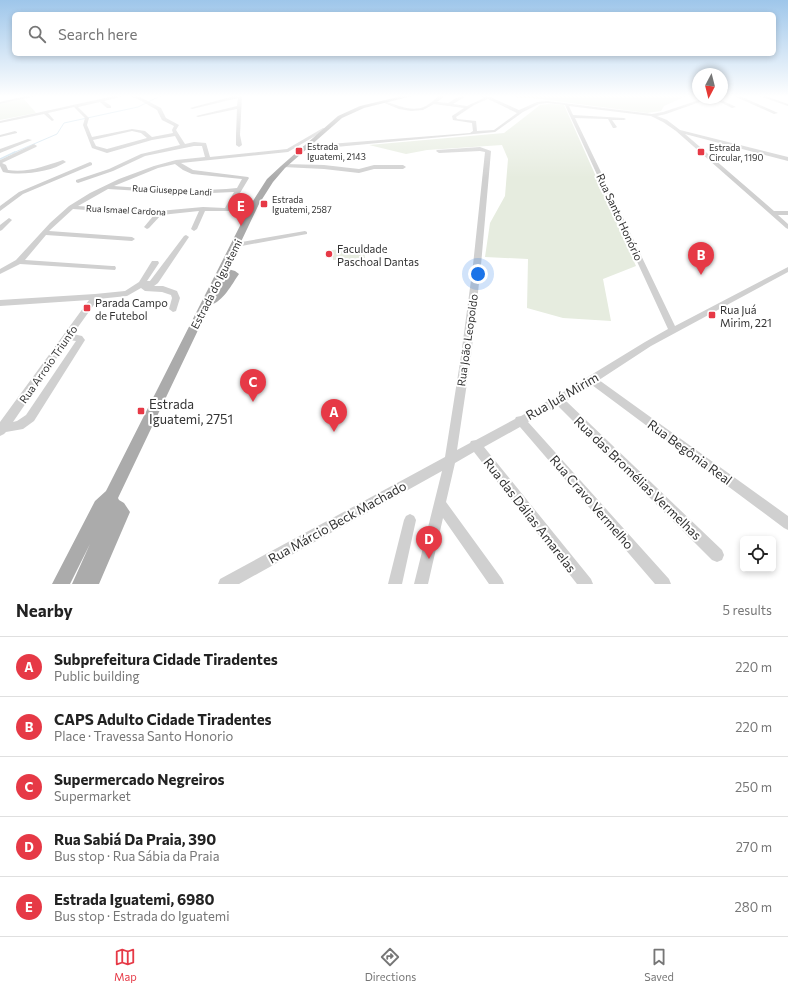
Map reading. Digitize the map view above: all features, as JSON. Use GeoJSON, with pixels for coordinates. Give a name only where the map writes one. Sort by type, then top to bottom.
{"type":"FeatureCollection","features":[{"type":"Feature","properties":{"kind":"main road","name":"Estrada do Iguatemi"},"geometry":{"type":"LineString","coordinates":[[61,584],[108,503],[206,306],[221,292],[234,274],[232,272],[223,271],[252,210],[270,181],[332,123]]}},
{"type":"Feature","properties":{"kind":"main road","name":"Estrada do Iguatemi"},"geometry":{"type":"LineString","coordinates":[[81,584],[108,503]]}},
{"type":"Feature","properties":{"kind":"main road"},"geometry":{"type":"LineString","coordinates":[[90,584],[121,515],[120,510],[108,503]]}},
{"type":"Feature","properties":{"kind":"street"},"geometry":{"type":"LineString","coordinates":[[85,123],[94,147],[107,152],[151,139],[176,134]]}},
{"type":"Feature","properties":{"kind":"street"},"geometry":{"type":"LineString","coordinates":[[173,123],[177,125],[174,130],[183,146]]}},
{"type":"Feature","properties":{"kind":"street"},"geometry":{"type":"LineString","coordinates":[[238,123],[239,145]]}},
{"type":"Feature","properties":{"kind":"street"},"geometry":{"type":"LineString","coordinates":[[474,123],[476,128],[474,133]]}},
{"type":"Feature","properties":{"kind":"street"},"geometry":{"type":"LineString","coordinates":[[304,148],[464,135],[495,131],[506,123]]}},
{"type":"Feature","properties":{"kind":"street","name":"Rua Santo Honório"},"geometry":{"type":"LineString","coordinates":[[575,123],[603,180],[673,330]]}},
{"type":"Feature","properties":{"kind":"street"},"geometry":{"type":"LineString","coordinates":[[613,123],[615,127]]}},
{"type":"Feature","properties":{"kind":"street"},"geometry":{"type":"LineString","coordinates":[[669,123],[788,227]]}},
{"type":"Feature","properties":{"kind":"street"},"geometry":{"type":"LineString","coordinates":[[0,272],[19,262],[44,234],[72,207],[107,187],[132,176],[176,162],[288,150],[325,129]]}},
{"type":"Feature","properties":{"kind":"street"},"geometry":{"type":"LineString","coordinates":[[90,139],[132,130],[143,132],[151,139]]}},
{"type":"Feature","properties":{"kind":"street"},"geometry":{"type":"LineString","coordinates":[[678,130],[788,159]]}},
{"type":"Feature","properties":{"kind":"street"},"geometry":{"type":"LineString","coordinates":[[0,136],[15,132]]}},
{"type":"Feature","properties":{"kind":"street"},"geometry":{"type":"LineString","coordinates":[[0,151],[30,140]]}},
{"type":"Feature","properties":{"kind":"street"},"geometry":{"type":"LineString","coordinates":[[78,181],[111,170],[143,155],[183,146],[203,144],[208,158]]}},
{"type":"Feature","properties":{"kind":"street"},"geometry":{"type":"LineString","coordinates":[[34,146],[0,163],[4,166],[5,171],[12,172],[41,169],[63,162]]}},
{"type":"Feature","properties":{"kind":"street","name":"Rua João Leopoldo"},"geometry":{"type":"LineString","coordinates":[[439,151],[480,149],[488,151],[467,348],[450,460]]}},
{"type":"Feature","properties":{"kind":"street"},"geometry":{"type":"LineString","coordinates":[[176,162],[192,172],[246,178],[227,209]]}},
{"type":"Feature","properties":{"kind":"street"},"geometry":{"type":"LineString","coordinates":[[0,208],[21,193],[90,164]]}},
{"type":"Feature","properties":{"kind":"street"},"geometry":{"type":"LineString","coordinates":[[285,166],[359,170],[374,167],[403,167]]}},
{"type":"Feature","properties":{"kind":"street"},"geometry":{"type":"LineString","coordinates":[[111,170],[118,172]]}},
{"type":"Feature","properties":{"kind":"street"},"geometry":{"type":"LineString","coordinates":[[125,174],[132,176]]}},
{"type":"Feature","properties":{"kind":"street","name":"Rua Giuseppe Landi"},"geometry":{"type":"LineString","coordinates":[[107,187],[205,193],[238,190]]}},
{"type":"Feature","properties":{"kind":"street","name":"Rua Ismael Cardona"},"geometry":{"type":"LineString","coordinates":[[72,207],[159,213],[204,209],[252,210]]}},
{"type":"Feature","properties":{"kind":"street"},"geometry":{"type":"LineString","coordinates":[[194,229],[204,209]]}},
{"type":"Feature","properties":{"kind":"street"},"geometry":{"type":"LineString","coordinates":[[146,227],[159,213]]}},
{"type":"Feature","properties":{"kind":"street"},"geometry":{"type":"LineString","coordinates":[[772,213],[788,213]]}},
{"type":"Feature","properties":{"kind":"street"},"geometry":{"type":"LineString","coordinates":[[0,229],[9,220]]}},
{"type":"Feature","properties":{"kind":"street"},"geometry":{"type":"LineString","coordinates":[[236,245],[305,233]]}},
{"type":"Feature","properties":{"kind":"street"},"geometry":{"type":"LineString","coordinates":[[44,234],[132,239]]}},
{"type":"Feature","properties":{"kind":"street"},"geometry":{"type":"LineString","coordinates":[[140,285],[152,284],[155,281],[186,237]]}},
{"type":"Feature","properties":{"kind":"street"},"geometry":{"type":"LineString","coordinates":[[19,262],[112,268]]}},
{"type":"Feature","properties":{"kind":"street"},"geometry":{"type":"LineString","coordinates":[[0,303],[95,297],[132,291],[140,285],[155,263]]}},
{"type":"Feature","properties":{"kind":"street","name":"Rua Juá Mirim"},"geometry":{"type":"LineString","coordinates":[[450,460],[520,420],[559,400],[636,351],[673,330],[788,269]]}},
{"type":"Feature","properties":{"kind":"street"},"geometry":{"type":"LineString","coordinates":[[140,285],[172,292],[176,298],[173,309]]}},
{"type":"Feature","properties":{"kind":"street","name":"Rua Arroio Triunfo"},"geometry":{"type":"LineString","coordinates":[[2,429],[95,297]]}},
{"type":"Feature","properties":{"kind":"street"},"geometry":{"type":"LineString","coordinates":[[2,429],[19,426],[30,418],[81,340],[79,338],[68,337]]}},
{"type":"Feature","properties":{"kind":"street","name":"Rua Begônia Real"},"geometry":{"type":"LineString","coordinates":[[592,380],[788,524]]}},
{"type":"Feature","properties":{"kind":"street","name":"Rua das Bromélias Vermelhas"},"geometry":{"type":"LineString","coordinates":[[559,400],[717,555]]}},
{"type":"Feature","properties":{"kind":"street","name":"Rua Cravo Vermelho"},"geometry":{"type":"LineString","coordinates":[[520,420],[664,584]]}},
{"type":"Feature","properties":{"kind":"street","name":"Rua das Dálias Amarelas"},"geometry":{"type":"LineString","coordinates":[[475,445],[586,584]]}},
{"type":"Feature","properties":{"kind":"street"},"geometry":{"type":"LineString","coordinates":[[421,584],[450,460]]}},
{"type":"Feature","properties":{"kind":"street","name":"Rua Márcio Beck Machado"},"geometry":{"type":"LineString","coordinates":[[225,584],[450,460]]}},
{"type":"Feature","properties":{"kind":"street"},"geometry":{"type":"LineString","coordinates":[[440,503],[497,584]]}},
{"type":"Feature","properties":{"kind":"street"},"geometry":{"type":"LineString","coordinates":[[394,584],[410,520]]}},
{"type":"Feature","properties":{"kind":"shaded area"},"geometry":{"type":"Polygon","coordinates":[[[517,123],[572,123],[636,266],[603,279],[611,321],[563,318],[527,308],[528,259],[485,257],[490,223],[505,196],[508,159],[502,145],[427,150],[406,154],[369,145],[504,133],[517,123]]]}},
{"type":"Feature","properties":{"kind":"shaded area"},"geometry":{"type":"Polygon","coordinates":[[[364,247],[365,258],[333,260],[332,250],[364,247]]]}},
{"type":"Feature","properties":{"kind":"waterway"},"geometry":{"type":"LineString","coordinates":[[13,153],[57,134],[64,123]]}},
{"type":"Feature","properties":{"kind":"waterway"},"geometry":{"type":"LineString","coordinates":[[0,159],[15,152]]}},
{"type":"Feature","properties":{"kind":"place","name":"Estrada Iguatemi, 2143"},"geometry":{"type":"Point","coordinates":[299,151]}},
{"type":"Feature","properties":{"kind":"place","name":"Estrada Circular, 1190"},"geometry":{"type":"Point","coordinates":[701,152]}},
{"type":"Feature","properties":{"kind":"place","name":"Estrada Iguatemi, 2587"},"geometry":{"type":"Point","coordinates":[264,204]}},
{"type":"Feature","properties":{"kind":"place","name":"Estrada Iguatemi, 6980"},"geometry":{"type":"Point","coordinates":[241,226]}},
{"type":"Feature","properties":{"kind":"place","name":"Faculdade Paschoal Dantas"},"geometry":{"type":"Point","coordinates":[329,254]}},
{"type":"Feature","properties":{"kind":"place","name":"CAPS Adulto Cidade Tiradentes"},"geometry":{"type":"Point","coordinates":[701,275]}},
{"type":"Feature","properties":{"kind":"place","name":"Parada Campo de Futebol"},"geometry":{"type":"Point","coordinates":[87,308]}},
{"type":"Feature","properties":{"kind":"place","name":"Rua Juá Mirim, 221"},"geometry":{"type":"Point","coordinates":[712,315]}},
{"type":"Feature","properties":{"kind":"place","name":"Supermercado Negreiros"},"geometry":{"type":"Point","coordinates":[253,402]}},
{"type":"Feature","properties":{"kind":"place","name":"Estrada Iguatemi, 2751"},"geometry":{"type":"Point","coordinates":[141,411]}},
{"type":"Feature","properties":{"kind":"place","name":"Subprefeitura Cidade Tiradentes"},"geometry":{"type":"Point","coordinates":[334,432]}},
{"type":"Feature","properties":{"kind":"place","name":"Rua Sabiá Da Praia, 390"},"geometry":{"type":"Point","coordinates":[429,559]}}]}
